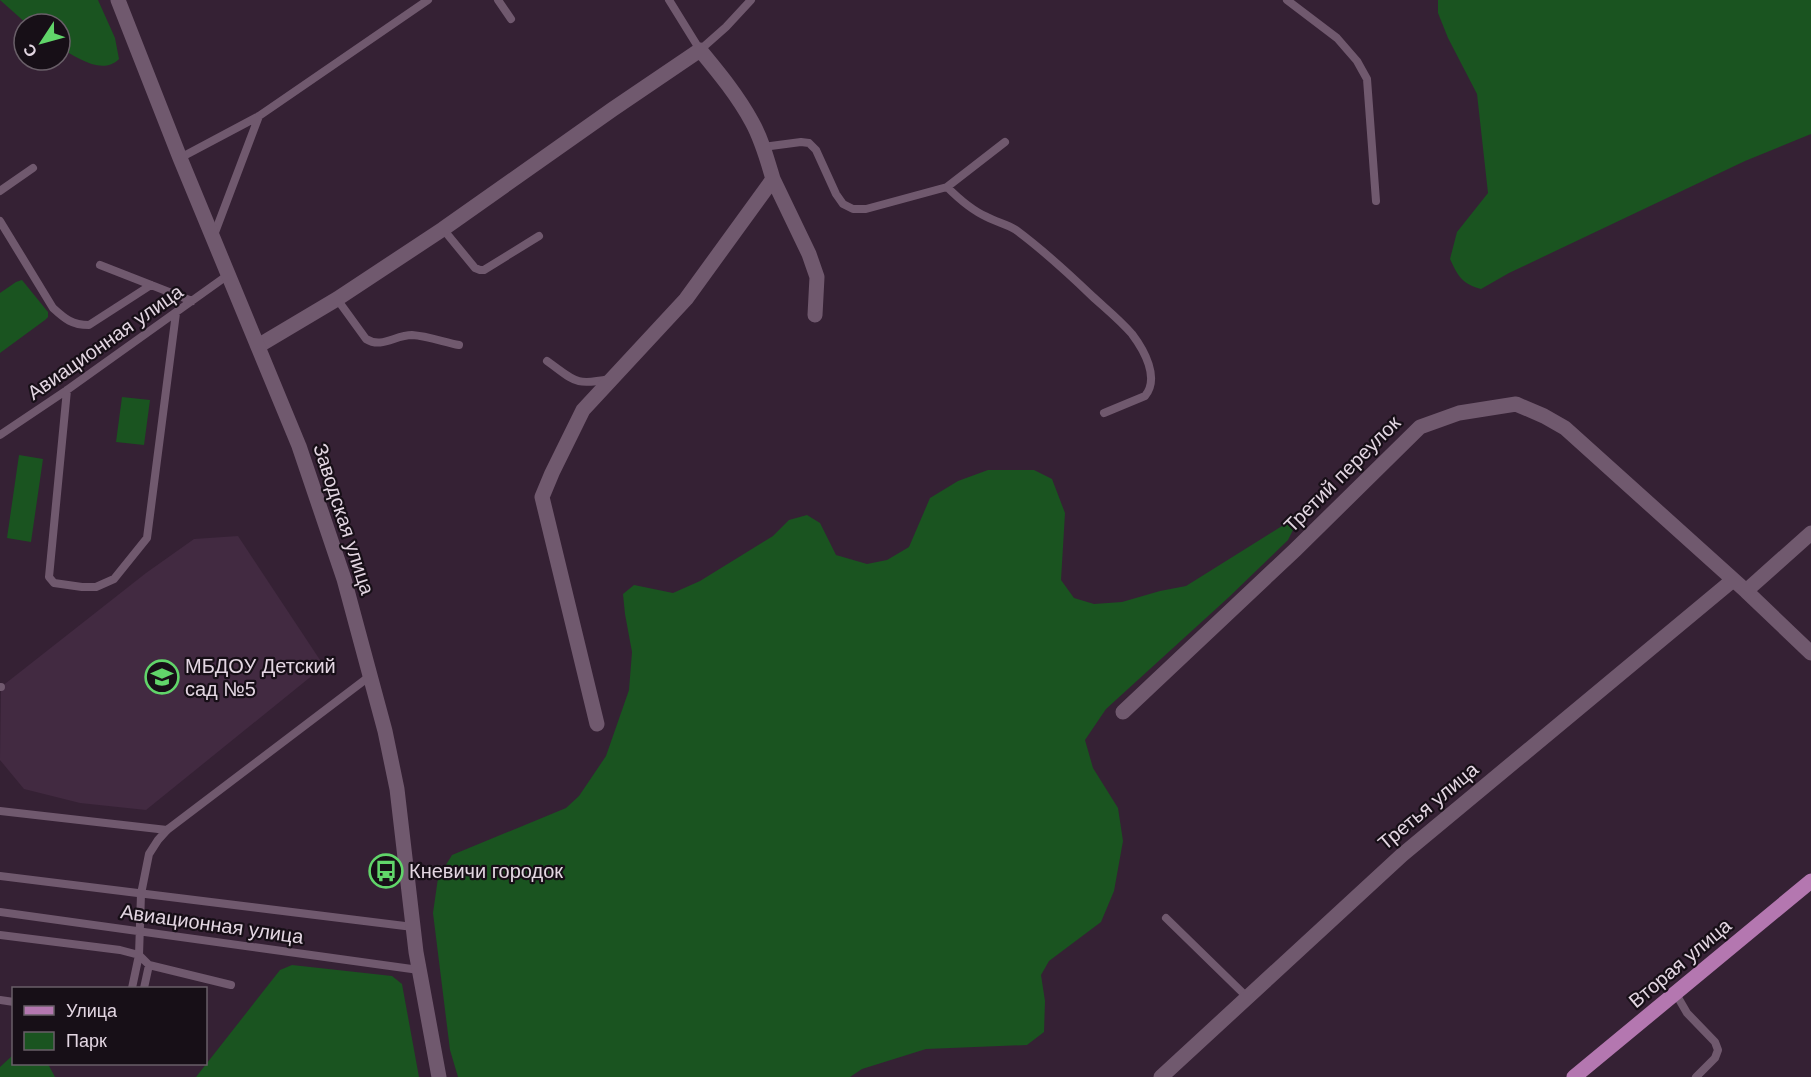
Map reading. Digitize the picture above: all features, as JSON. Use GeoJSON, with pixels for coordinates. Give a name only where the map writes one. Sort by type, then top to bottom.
{"type":"FeatureCollection","features":[{"type":"Feature","properties":{"kind":"main road","name":"Вторая улица"},"geometry":{"type":"LineString","coordinates":[[1574,1077],[1811,881]]}},
{"type":"Feature","properties":{"kind":"street","name":"Заводская улица"},"geometry":{"type":"LineString","coordinates":[[119,0],[180,158],[299,446],[332,543],[370,676],[397,789],[419,970],[439,1077]]}},
{"type":"Feature","properties":{"kind":"street"},"geometry":{"type":"LineString","coordinates":[[258,346],[337,299],[443,229],[612,109],[700,50],[734,94],[752,123],[763,147],[773,178],[809,254],[817,277],[815,315]]}},
{"type":"Feature","properties":{"kind":"street"},"geometry":{"type":"LineString","coordinates":[[597,724],[542,497],[583,410],[686,299],[773,178]]}},
{"type":"Feature","properties":{"kind":"street","name":"Третий переулок"},"geometry":{"type":"LineString","coordinates":[[1123,712],[1295,550],[1420,427],[1459,413],[1516,404],[1565,428],[1746,591],[1811,653]]}},
{"type":"Feature","properties":{"kind":"street"},"geometry":{"type":"LineString","coordinates":[[1746,591],[1811,533]]}},
{"type":"Feature","properties":{"kind":"street","name":"Третья улица"},"geometry":{"type":"LineString","coordinates":[[1161,1077],[1402,855],[1733,580]]}},
{"type":"Feature","properties":{"kind":"lane"},"geometry":{"type":"LineString","coordinates":[[180,158],[259,116],[428,0]]}},
{"type":"Feature","properties":{"kind":"lane"},"geometry":{"type":"LineString","coordinates":[[498,0],[511,19]]}},
{"type":"Feature","properties":{"kind":"lane"},"geometry":{"type":"LineString","coordinates":[[669,0],[700,50],[751,0]]}},
{"type":"Feature","properties":{"kind":"lane"},"geometry":{"type":"LineString","coordinates":[[1287,0],[1337,38],[1352,53],[1367,79],[1376,201]]}},
{"type":"Feature","properties":{"kind":"lane"},"geometry":{"type":"LineString","coordinates":[[213,239],[259,116]]}},
{"type":"Feature","properties":{"kind":"lane"},"geometry":{"type":"LineString","coordinates":[[763,147],[809,143],[816,150],[843,204],[866,209],[947,187],[1005,141]]}},
{"type":"Feature","properties":{"kind":"lane"},"geometry":{"type":"LineString","coordinates":[[0,191],[33,168]]}},
{"type":"Feature","properties":{"kind":"lane"},"geometry":{"type":"LineString","coordinates":[[947,187],[975,211],[1017,231],[1070,276],[1132,334],[1145,356],[1150,372],[1149,391],[1144,396],[1104,413]]}},
{"type":"Feature","properties":{"kind":"lane"},"geometry":{"type":"LineString","coordinates":[[0,221],[53,308],[65,319],[77,325],[89,325],[151,285]]}},
{"type":"Feature","properties":{"kind":"lane"},"geometry":{"type":"LineString","coordinates":[[443,229],[480,270],[484,270],[539,236]]}},
{"type":"Feature","properties":{"kind":"lane"},"geometry":{"type":"LineString","coordinates":[[100,265],[192,301]]}},
{"type":"Feature","properties":{"kind":"lane","name":"Авиационная улица"},"geometry":{"type":"LineString","coordinates":[[0,435],[68,390],[228,275]]}},
{"type":"Feature","properties":{"kind":"lane"},"geometry":{"type":"LineString","coordinates":[[337,299],[366,339],[372,343],[386,343],[398,337],[411,335],[459,345]]}},
{"type":"Feature","properties":{"kind":"lane"},"geometry":{"type":"LineString","coordinates":[[68,390],[49,577],[54,583],[96,587],[114,579],[147,538],[176,314]]}},
{"type":"Feature","properties":{"kind":"lane"},"geometry":{"type":"LineString","coordinates":[[547,361],[573,381],[582,383],[611,379]]}},
{"type":"Feature","properties":{"kind":"lane"},"geometry":{"type":"LineString","coordinates":[[132,987],[139,955],[141,894],[149,854],[158,840],[167,830],[370,676]]}},
{"type":"Feature","properties":{"kind":"lane"},"geometry":{"type":"LineString","coordinates":[[0,811],[167,830]]}},
{"type":"Feature","properties":{"kind":"lane"},"geometry":{"type":"LineString","coordinates":[[0,876],[413,927]]}},
{"type":"Feature","properties":{"kind":"lane","name":"Авиационная улица"},"geometry":{"type":"LineString","coordinates":[[0,912],[419,970]]}},
{"type":"Feature","properties":{"kind":"lane"},"geometry":{"type":"LineString","coordinates":[[1166,918],[1248,998]]}},
{"type":"Feature","properties":{"kind":"lane"},"geometry":{"type":"LineString","coordinates":[[0,935],[120,950],[139,955],[149,965],[231,985]]}},
{"type":"Feature","properties":{"kind":"lane"},"geometry":{"type":"LineString","coordinates":[[144,987],[149,965]]}},
{"type":"Feature","properties":{"kind":"lane"},"geometry":{"type":"LineString","coordinates":[[1676,994],[1687,1013],[1715,1042],[1718,1050],[1716,1059],[1696,1077]]}},
{"type":"Feature","properties":{"kind":"shaded area","name":"МБДОУ Детский сад №5"},"geometry":{"type":"Polygon","coordinates":[[[238,536],[324,666],[146,810],[80,803],[24,789],[0,760],[1,687],[146,573],[194,539],[238,536]]]}},
{"type":"Feature","properties":{"kind":"green space"},"geometry":{"type":"Polygon","coordinates":[[[0,0],[98,0],[115,38],[119,59],[105,66],[90,63],[72,55],[72,12],[14,12],[0,0]]]}},
{"type":"Feature","properties":{"kind":"green space"},"geometry":{"type":"Polygon","coordinates":[[[1438,0],[1811,0],[1811,134],[1745,161],[1509,273],[1481,289],[1469,285],[1461,278],[1450,259],[1457,232],[1488,193],[1477,94],[1448,38],[1438,13],[1438,0]]]}},
{"type":"Feature","properties":{"kind":"green space"},"geometry":{"type":"Polygon","coordinates":[[[22,280],[48,312],[48,317],[0,353],[0,293],[22,280]]]}},
{"type":"Feature","properties":{"kind":"green space"},"geometry":{"type":"Polygon","coordinates":[[[122,397],[150,400],[144,445],[116,442],[122,397]]]}},
{"type":"Feature","properties":{"kind":"green space"},"geometry":{"type":"Polygon","coordinates":[[[19,455],[43,459],[31,542],[7,538],[19,455]]]}},
{"type":"Feature","properties":{"kind":"green space"},"geometry":{"type":"Polygon","coordinates":[[[988,470],[1034,470],[1052,479],[1065,513],[1061,580],[1074,598],[1094,604],[1122,602],[1186,586],[1290,521],[1294,528],[1288,540],[1229,597],[1106,709],[1085,740],[1093,768],[1118,808],[1123,841],[1114,891],[1101,922],[1049,961],[1041,975],[1045,1001],[1044,1032],[1027,1045],[926,1049],[862,1069],[850,1077],[458,1077],[450,1050],[433,913],[438,878],[452,855],[566,808],[579,796],[606,756],[629,690],[632,652],[623,594],[634,585],[673,593],[700,581],[773,536],[789,520],[807,515],[820,523],[836,555],[867,564],[887,560],[909,547],[930,498],[958,481],[988,470]]]}},
{"type":"Feature","properties":{"kind":"green space"},"geometry":{"type":"Polygon","coordinates":[[[292,965],[392,976],[402,984],[419,1077],[196,1077],[280,970],[292,965]]]}},
{"type":"Feature","properties":{"kind":"green space"},"geometry":{"type":"Polygon","coordinates":[[[12,1056],[12,1065],[49,1065],[55,1077],[0,1077],[0,1067],[12,1056]]]}},
{"type":"Feature","properties":{"kind":"place","name":"МБДОУ Детский сад №5"},"geometry":{"type":"Point","coordinates":[162,677]}},
{"type":"Feature","properties":{"kind":"place","name":"Кневичи городок"},"geometry":{"type":"Point","coordinates":[386,871]}}]}
